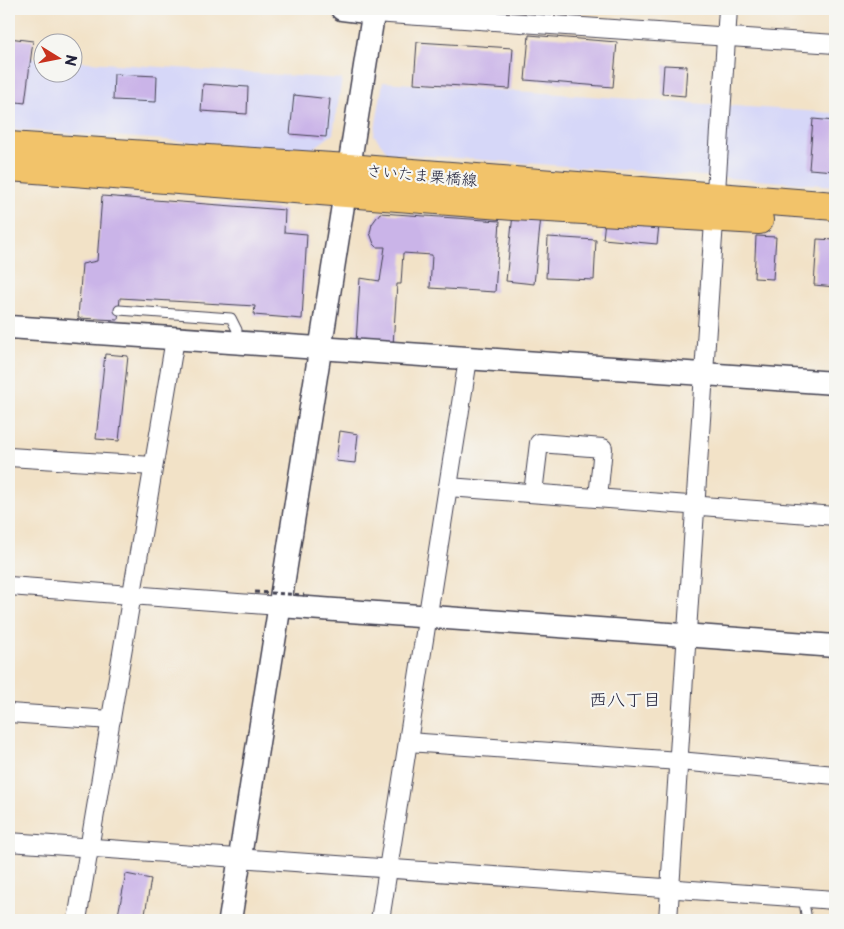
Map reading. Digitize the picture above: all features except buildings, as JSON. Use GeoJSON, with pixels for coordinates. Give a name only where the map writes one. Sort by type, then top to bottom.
{"type":"FeatureCollection","features":[{"type":"Feature","properties":{"kind":"main road","name":"さいたま栗橋線"},"geometry":{"type":"LineString","coordinates":[[9,146],[347,180],[714,207],[835,224]]}},
{"type":"Feature","properties":{"kind":"main road","name":"さいたま栗橋線"},"geometry":{"type":"LineString","coordinates":[[9,167],[347,180]]}},
{"type":"Feature","properties":{"kind":"main road","name":"さいたま栗橋線"},"geometry":{"type":"LineString","coordinates":[[714,207],[835,206]]}},
{"type":"Feature","properties":{"kind":"street"},"geometry":{"type":"LineString","coordinates":[[342,9],[522,17],[835,44]]}},
{"type":"Feature","properties":{"kind":"street"},"geometry":{"type":"LineString","coordinates":[[668,920],[728,9]]}},
{"type":"Feature","properties":{"kind":"street"},"geometry":{"type":"LineString","coordinates":[[230,920],[374,11]]}},
{"type":"Feature","properties":{"kind":"street"},"geometry":{"type":"LineString","coordinates":[[9,327],[835,384]]}},
{"type":"Feature","properties":{"kind":"street"},"geometry":{"type":"LineString","coordinates":[[77,920],[175,339]]}},
{"type":"Feature","properties":{"kind":"street"},"geometry":{"type":"LineString","coordinates":[[380,920],[468,359]]}},
{"type":"Feature","properties":{"kind":"street"},"geometry":{"type":"LineString","coordinates":[[533,493],[539,443],[603,448],[598,498]]}},
{"type":"Feature","properties":{"kind":"street"},"geometry":{"type":"LineString","coordinates":[[9,457],[153,466]]}},
{"type":"Feature","properties":{"kind":"street"},"geometry":{"type":"LineString","coordinates":[[448,487],[835,516]]}},
{"type":"Feature","properties":{"kind":"street"},"geometry":{"type":"LineString","coordinates":[[9,586],[835,646]]}},
{"type":"Feature","properties":{"kind":"street"},"geometry":{"type":"LineString","coordinates":[[9,713],[110,720]]}},
{"type":"Feature","properties":{"kind":"street"},"geometry":{"type":"LineString","coordinates":[[408,742],[679,761],[835,775]]}},
{"type":"Feature","properties":{"kind":"street"},"geometry":{"type":"LineString","coordinates":[[9,842],[835,900]]}},
{"type":"Feature","properties":{"kind":"lane"},"geometry":{"type":"LineString","coordinates":[[118,310],[232,318],[237,330],[235,344]]}},
{"type":"Feature","properties":{"kind":"lane"},"geometry":{"type":"LineString","coordinates":[[804,897],[807,920]]}},
{"type":"Feature","properties":{"kind":"path"},"geometry":{"type":"LineString","coordinates":[[255,592],[304,595]]}},
{"type":"Feature","properties":{"kind":"shaded area"},"geometry":{"type":"Polygon","coordinates":[[[9,56],[32,58],[32,82],[82,82],[82,62],[342,79],[333,134],[311,150],[9,129],[9,56]]]}},
{"type":"Feature","properties":{"kind":"shaded area"},"geometry":{"type":"Polygon","coordinates":[[[383,82],[835,113],[835,186],[388,153],[374,135],[383,82]]]}},
{"type":"Feature","properties":{"kind":"district","name":"西八丁目"},"geometry":{"type":"Point","coordinates":[625,698]}}]}
